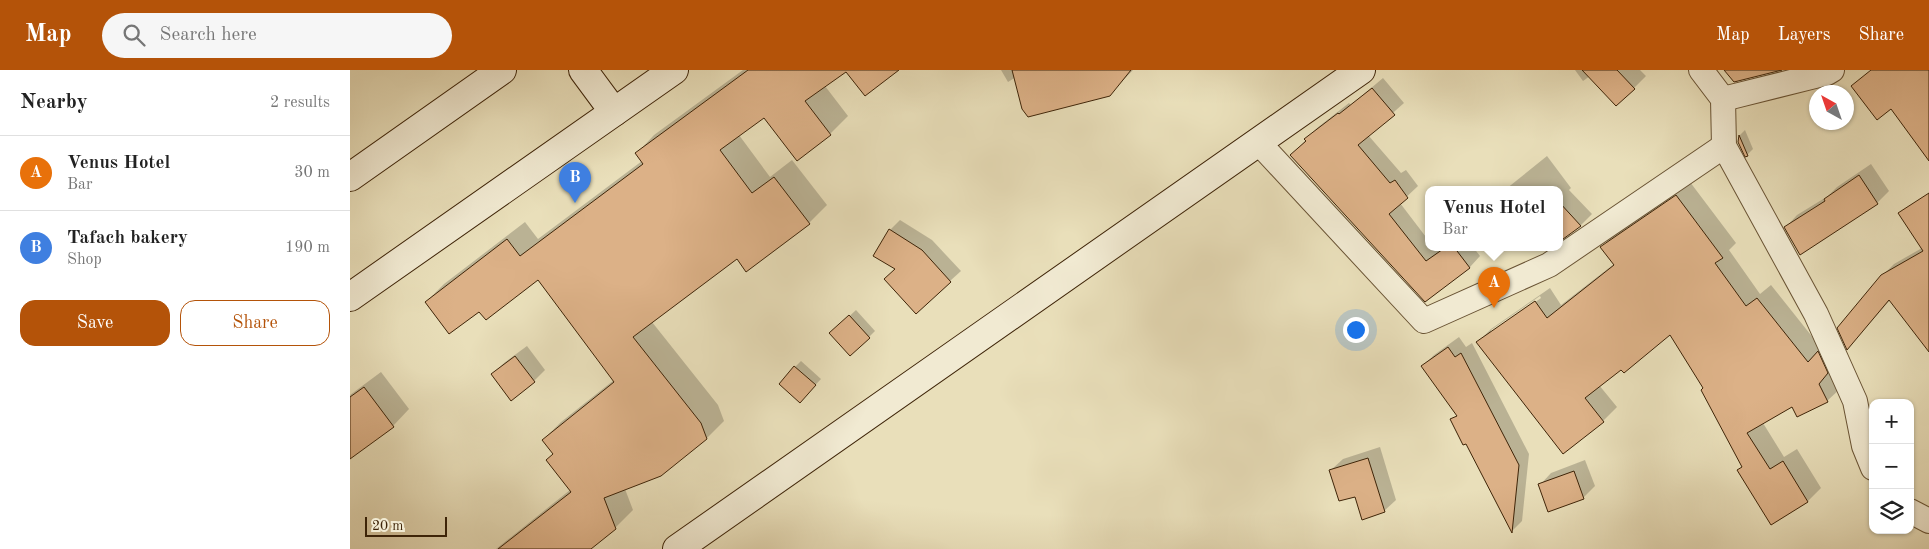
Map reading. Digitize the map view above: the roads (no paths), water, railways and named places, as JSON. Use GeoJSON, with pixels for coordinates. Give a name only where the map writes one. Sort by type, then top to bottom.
{"type":"FeatureCollection","features":[{"type":"Feature","properties":{"kind":"street"},"geometry":{"type":"LineString","coordinates":[[350,177],[502,70]]}},
{"type":"Feature","properties":{"kind":"street"},"geometry":{"type":"LineString","coordinates":[[583,70],[614,112]]}},
{"type":"Feature","properties":{"kind":"street"},"geometry":{"type":"LineString","coordinates":[[350,297],[674,70]]}},
{"type":"Feature","properties":{"kind":"street"},"geometry":{"type":"LineString","coordinates":[[677,549],[1361,70]]}},
{"type":"Feature","properties":{"kind":"street"},"geometry":{"type":"LineString","coordinates":[[1701,70],[1723,99],[1724,146],[1816,314],[1855,401],[1864,446],[1869,458]]}},
{"type":"Feature","properties":{"kind":"street"},"geometry":{"type":"LineString","coordinates":[[1723,99],[1827,73],[1832,70]]}},
{"type":"Feature","properties":{"kind":"street"},"geometry":{"type":"LineString","coordinates":[[1258,142],[1424,321],[1549,265],[1724,146]]}},
{"type":"Feature","properties":{"kind":"place","name":"Tafach bakery"},"geometry":{"type":"Point","coordinates":[575,203]}},
{"type":"Feature","properties":{"kind":"place","name":"Venus Hotel"},"geometry":{"type":"Point","coordinates":[1494,308]}}]}
